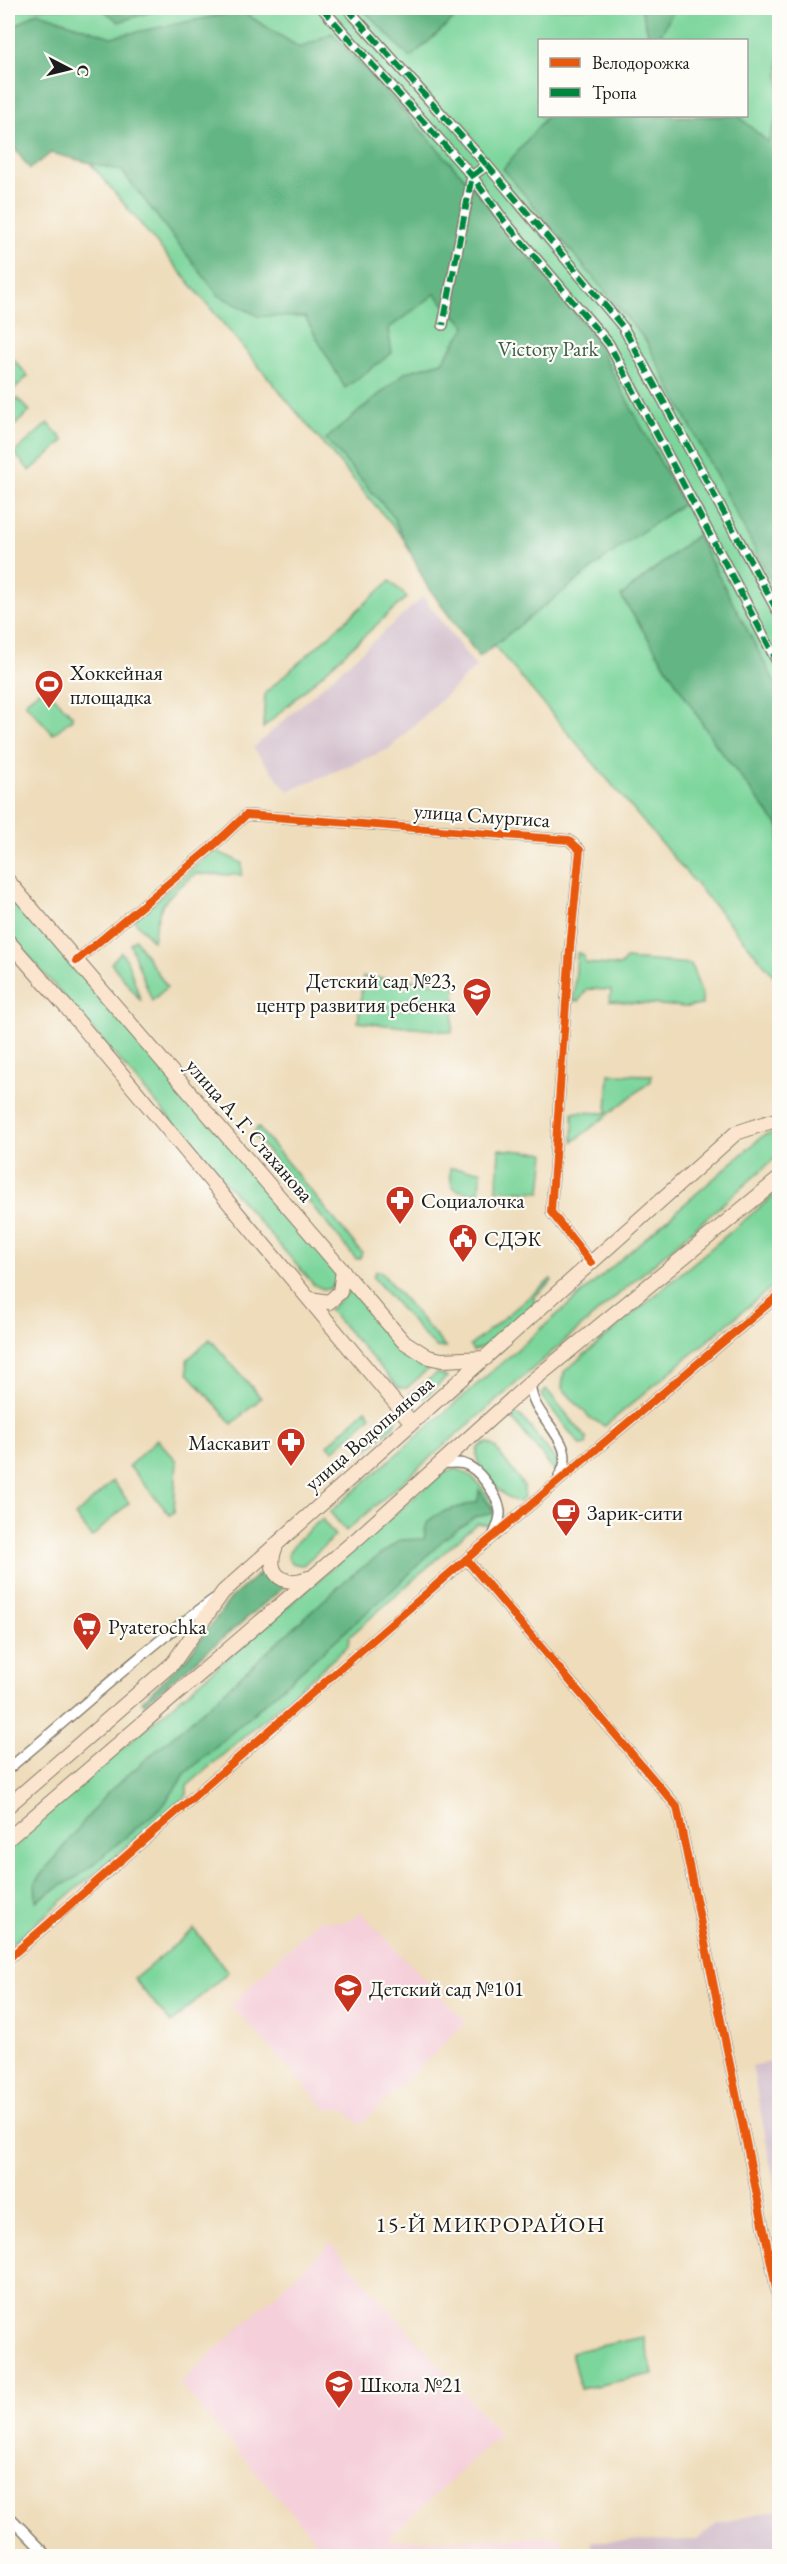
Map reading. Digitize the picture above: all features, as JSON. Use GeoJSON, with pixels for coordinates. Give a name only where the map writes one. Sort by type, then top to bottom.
{"type":"FeatureCollection","features":[{"type":"Feature","properties":{"kind":"main road","name":"улица А. Г. Стаханова"},"geometry":{"type":"LineString","coordinates":[[8,881],[403,1341],[428,1357],[442,1360],[486,1358]]}},
{"type":"Feature","properties":{"kind":"main road"},"geometry":{"type":"LineString","coordinates":[[8,941],[66,1007],[412,1423]]}},
{"type":"Feature","properties":{"kind":"main road","name":"улица Водопьянова"},"geometry":{"type":"LineString","coordinates":[[8,1806],[172,1663],[222,1592],[735,1133],[772,1121],[780,1124]]}},
{"type":"Feature","properties":{"kind":"main road"},"geometry":{"type":"LineString","coordinates":[[8,1839],[312,1577],[531,1383],[779,1177]]}},
{"type":"Feature","properties":{"kind":"main road"},"geometry":{"type":"LineString","coordinates":[[310,1299],[329,1302],[340,1292],[343,1270]]}},
{"type":"Feature","properties":{"kind":"main road"},"geometry":{"type":"LineString","coordinates":[[277,1544],[272,1564],[274,1572],[282,1579],[292,1582],[312,1577]]}},
{"type":"Feature","properties":{"kind":"street"},"geometry":{"type":"LineString","coordinates":[[322,8],[472,176],[505,222],[609,344],[780,667]]}},
{"type":"Feature","properties":{"kind":"street"},"geometry":{"type":"LineString","coordinates":[[347,8],[487,165],[623,327],[780,616]]}},
{"type":"Feature","properties":{"kind":"street"},"geometry":{"type":"LineString","coordinates":[[443,325],[472,176],[487,165]]}},
{"type":"Feature","properties":{"kind":"street","name":"улица Смургиса"},"geometry":{"type":"LineString","coordinates":[[76,961],[213,846],[246,815],[570,840],[580,850],[570,948],[551,1212],[591,1263]]}},
{"type":"Feature","properties":{"kind":"street"},"geometry":{"type":"LineString","coordinates":[[8,1959],[466,1559],[780,1294]]}},
{"type":"Feature","properties":{"kind":"street"},"geometry":{"type":"LineString","coordinates":[[531,1383],[530,1390],[542,1415],[564,1447],[565,1463],[552,1485]]}},
{"type":"Feature","properties":{"kind":"street"},"geometry":{"type":"LineString","coordinates":[[440,1463],[464,1464],[478,1474],[488,1487],[496,1499],[500,1513],[493,1536]]}},
{"type":"Feature","properties":{"kind":"street"},"geometry":{"type":"LineString","coordinates":[[466,1559],[677,1807],[780,2315]]}},
{"type":"Feature","properties":{"kind":"street"},"geometry":{"type":"LineString","coordinates":[[8,1768],[77,1712],[159,1638],[222,1592]]}},
{"type":"Feature","properties":{"kind":"street"},"geometry":{"type":"LineString","coordinates":[[8,2515],[48,2556]]}},
{"type":"Feature","properties":{"kind":"shaded area"},"geometry":{"type":"Polygon","coordinates":[[[423,597],[476,667],[389,749],[288,791],[253,748],[423,597]]]}},
{"type":"Feature","properties":{"kind":"shaded area","name":"Детский сад №101"},"geometry":{"type":"Polygon","coordinates":[[[361,1913],[466,2022],[360,2125],[345,2110],[326,2109],[231,2005],[317,1921],[347,1922],[361,1913]]]}},
{"type":"Feature","properties":{"kind":"shaded area"},"geometry":{"type":"Polygon","coordinates":[[[780,2060],[779,2209],[752,2066],[780,2060]]]}},
{"type":"Feature","properties":{"kind":"shaded area","name":"Школа №21"},"geometry":{"type":"Polygon","coordinates":[[[331,2243],[500,2434],[387,2540],[561,2537],[561,2556],[329,2556],[179,2384],[331,2243]]]}},
{"type":"Feature","properties":{"kind":"shaded area"},"geometry":{"type":"Polygon","coordinates":[[[779,2510],[779,2556],[592,2556],[591,2541],[697,2540],[717,2523],[779,2510]]]}},
{"type":"Feature","properties":{"kind":"green space","name":"Victory Park"},"geometry":{"type":"Polygon","coordinates":[[[17,8],[779,8],[779,982],[309,427],[8,64],[8,16],[17,8]]]}},
{"type":"Feature","properties":{"kind":"green space"},"geometry":{"type":"Polygon","coordinates":[[[101,8],[162,8],[119,22],[101,8]]]}},
{"type":"Feature","properties":{"kind":"green space"},"geometry":{"type":"Polygon","coordinates":[[[362,8],[466,8],[410,58],[362,8]]]}},
{"type":"Feature","properties":{"kind":"green space"},"geometry":{"type":"Polygon","coordinates":[[[641,8],[675,8],[659,39],[650,39],[641,8]]]}},
{"type":"Feature","properties":{"kind":"green space"},"geometry":{"type":"Polygon","coordinates":[[[241,11],[300,48],[332,33],[480,195],[591,333],[683,504],[624,544],[479,657],[426,584],[392,515],[326,439],[406,372],[442,362],[466,326],[435,294],[388,329],[392,353],[345,388],[305,317],[258,316],[218,295],[122,171],[51,153],[30,169],[8,140],[8,31],[37,12],[111,37],[241,11]]]}},
{"type":"Feature","properties":{"kind":"green space"},"geometry":{"type":"Polygon","coordinates":[[[779,112],[779,596],[646,341],[503,169],[546,117],[739,117],[768,142],[779,112]]]}},
{"type":"Feature","properties":{"kind":"green space"},"geometry":{"type":"Polygon","coordinates":[[[8,353],[28,376],[8,395],[8,353]]]}},
{"type":"Feature","properties":{"kind":"green space"},"geometry":{"type":"Polygon","coordinates":[[[17,398],[30,411],[11,429],[8,426],[8,407],[17,398]]]}},
{"type":"Feature","properties":{"kind":"green space"},"geometry":{"type":"Polygon","coordinates":[[[48,423],[64,441],[30,471],[14,453],[48,423]]]}},
{"type":"Feature","properties":{"kind":"green space"},"geometry":{"type":"Polygon","coordinates":[[[697,535],[779,690],[779,827],[716,745],[621,596],[697,535]]]}},
{"type":"Feature","properties":{"kind":"green space"},"geometry":{"type":"Polygon","coordinates":[[[390,581],[407,597],[263,728],[265,693],[390,581]]]}},
{"type":"Feature","properties":{"kind":"green space","name":"Хоккейная площадка"},"geometry":{"type":"Polygon","coordinates":[[[44,687],[72,715],[72,719],[53,734],[26,704],[27,700],[44,687]]]}},
{"type":"Feature","properties":{"kind":"green space"},"geometry":{"type":"Polygon","coordinates":[[[214,850],[242,863],[242,875],[195,874],[165,902],[158,917],[153,941],[134,920],[214,850]]]}},
{"type":"Feature","properties":{"kind":"green space"},"geometry":{"type":"Polygon","coordinates":[[[8,889],[337,1270],[337,1280],[330,1289],[314,1285],[8,932],[8,889]]]}},
{"type":"Feature","properties":{"kind":"green space"},"geometry":{"type":"Polygon","coordinates":[[[135,939],[167,987],[152,1001],[130,944],[135,939]]]}},
{"type":"Feature","properties":{"kind":"green space"},"geometry":{"type":"Polygon","coordinates":[[[121,952],[127,960],[141,1001],[111,963],[121,952]]]}},
{"type":"Feature","properties":{"kind":"green space"},"geometry":{"type":"Polygon","coordinates":[[[577,953],[582,954],[586,963],[620,966],[626,959],[691,964],[702,995],[702,1005],[686,1007],[610,1001],[611,990],[587,989],[579,1001],[574,1001],[577,953]]]}},
{"type":"Feature","properties":{"kind":"green space"},"geometry":{"type":"Polygon","coordinates":[[[363,977],[456,984],[452,1032],[358,1022],[363,977]]]}},
{"type":"Feature","properties":{"kind":"green space"},"geometry":{"type":"Polygon","coordinates":[[[609,1074],[652,1075],[651,1081],[573,1142],[573,1112],[607,1113],[609,1074]]]}},
{"type":"Feature","properties":{"kind":"green space"},"geometry":{"type":"Polygon","coordinates":[[[258,1127],[362,1253],[360,1258],[356,1259],[253,1134],[258,1127]]]}},
{"type":"Feature","properties":{"kind":"green space"},"geometry":{"type":"Polygon","coordinates":[[[779,1131],[779,1155],[346,1531],[330,1512],[764,1135],[779,1131]]]}},
{"type":"Feature","properties":{"kind":"green space"},"geometry":{"type":"Polygon","coordinates":[[[499,1149],[545,1153],[541,1192],[497,1190],[499,1149]]]}},
{"type":"Feature","properties":{"kind":"green space"},"geometry":{"type":"Polygon","coordinates":[[[450,1168],[481,1171],[479,1193],[456,1190],[451,1182],[450,1168]]]}},
{"type":"Feature","properties":{"kind":"green space"},"geometry":{"type":"Polygon","coordinates":[[[779,1191],[779,1281],[605,1426],[590,1418],[562,1388],[564,1372],[779,1191]]]}},
{"type":"Feature","properties":{"kind":"green space"},"geometry":{"type":"Polygon","coordinates":[[[380,1271],[446,1348],[436,1347],[427,1339],[373,1277],[375,1272],[380,1271]]]}},
{"type":"Feature","properties":{"kind":"green space"},"geometry":{"type":"Polygon","coordinates":[[[551,1279],[552,1281],[534,1297],[534,1304],[484,1346],[473,1351],[470,1346],[551,1279]]]}},
{"type":"Feature","properties":{"kind":"green space"},"geometry":{"type":"Polygon","coordinates":[[[351,1290],[404,1350],[429,1368],[407,1388],[399,1388],[329,1310],[351,1290]]]}},
{"type":"Feature","properties":{"kind":"green space"},"geometry":{"type":"Polygon","coordinates":[[[210,1339],[261,1398],[232,1424],[188,1373],[187,1360],[210,1339]]]}},
{"type":"Feature","properties":{"kind":"green space"},"geometry":{"type":"Polygon","coordinates":[[[437,1373],[447,1377],[424,1398],[410,1394],[437,1373]]]}},
{"type":"Feature","properties":{"kind":"green space"},"geometry":{"type":"Polygon","coordinates":[[[546,1389],[587,1439],[586,1445],[580,1445],[541,1396],[546,1389]]]}},
{"type":"Feature","properties":{"kind":"green space"},"geometry":{"type":"Polygon","coordinates":[[[366,1409],[371,1416],[333,1451],[328,1445],[366,1409]]]}},
{"type":"Feature","properties":{"kind":"green space"},"geometry":{"type":"Polygon","coordinates":[[[399,1411],[394,1426],[364,1452],[358,1445],[399,1411]]]}},
{"type":"Feature","properties":{"kind":"green space"},"geometry":{"type":"Polygon","coordinates":[[[516,1414],[522,1417],[558,1463],[558,1470],[553,1469],[512,1418],[516,1414]]]}},
{"type":"Feature","properties":{"kind":"green space"},"geometry":{"type":"Polygon","coordinates":[[[157,1439],[177,1461],[174,1512],[170,1515],[129,1466],[157,1439]]]}},
{"type":"Feature","properties":{"kind":"green space"},"geometry":{"type":"Polygon","coordinates":[[[489,1443],[495,1447],[524,1486],[524,1498],[519,1502],[502,1493],[484,1474],[477,1454],[480,1447],[489,1443]]]}},
{"type":"Feature","properties":{"kind":"green space"},"geometry":{"type":"Polygon","coordinates":[[[457,1469],[477,1482],[488,1496],[495,1518],[490,1525],[477,1523],[349,1637],[348,1646],[187,1786],[187,1795],[8,1947],[8,1847],[433,1481],[446,1472],[457,1469]]]}},
{"type":"Feature","properties":{"kind":"green space"},"geometry":{"type":"Polygon","coordinates":[[[113,1481],[129,1503],[92,1537],[75,1516],[113,1481]]]}},
{"type":"Feature","properties":{"kind":"green space"},"geometry":{"type":"Polygon","coordinates":[[[479,1490],[495,1513],[475,1517],[444,1539],[400,1583],[185,1774],[163,1806],[80,1875],[36,1901],[35,1882],[107,1793],[207,1707],[347,1579],[400,1540],[424,1539],[426,1526],[431,1519],[443,1512],[478,1501],[479,1490]]]}},
{"type":"Feature","properties":{"kind":"green space"},"geometry":{"type":"Polygon","coordinates":[[[322,1519],[335,1536],[303,1565],[292,1563],[288,1558],[294,1544],[322,1519]]]}},
{"type":"Feature","properties":{"kind":"green space"},"geometry":{"type":"Polygon","coordinates":[[[267,1567],[271,1580],[284,1587],[144,1704],[142,1701],[186,1659],[231,1598],[267,1567]]]}},
{"type":"Feature","properties":{"kind":"green space"},"geometry":{"type":"Polygon","coordinates":[[[194,1929],[228,1972],[171,2023],[134,1979],[194,1929]]]}},
{"type":"Feature","properties":{"kind":"green space"},"geometry":{"type":"Polygon","coordinates":[[[644,2337],[653,2374],[580,2389],[571,2352],[644,2337]]]}},
{"type":"Feature","properties":{"kind":"marked path"},"geometry":{"type":"LineString","coordinates":[[322,8],[472,176],[505,222],[609,344],[780,667]]}},
{"type":"Feature","properties":{"kind":"marked path"},"geometry":{"type":"LineString","coordinates":[[347,8],[487,165],[472,176],[443,325]]}},
{"type":"Feature","properties":{"kind":"marked path"},"geometry":{"type":"LineString","coordinates":[[487,165],[623,327],[780,616]]}},
{"type":"Feature","properties":{"kind":"cycle path"},"geometry":{"type":"LineString","coordinates":[[76,961],[213,846],[246,815],[569,840],[580,850],[570,948],[551,1212],[591,1263]]}},
{"type":"Feature","properties":{"kind":"cycle path"},"geometry":{"type":"LineString","coordinates":[[8,1959],[444,1578],[780,1294]]}},
{"type":"Feature","properties":{"kind":"cycle path"},"geometry":{"type":"LineString","coordinates":[[466,1559],[677,1807],[780,2315]]}},
{"type":"Feature","properties":{"kind":"place","name":"Хоккейная площадка"},"geometry":{"type":"Point","coordinates":[49,710]}},
{"type":"Feature","properties":{"kind":"place","name":"Детский сад №23, центр развития ребенка"},"geometry":{"type":"Point","coordinates":[477,1018]}},
{"type":"Feature","properties":{"kind":"place","name":"Социалочка"},"geometry":{"type":"Point","coordinates":[400,1226]}},
{"type":"Feature","properties":{"kind":"place","name":"СДЭК"},"geometry":{"type":"Point","coordinates":[463,1264]}},
{"type":"Feature","properties":{"kind":"place","name":"Маскавит"},"geometry":{"type":"Point","coordinates":[291,1468]}},
{"type":"Feature","properties":{"kind":"place","name":"Зарик-сити"},"geometry":{"type":"Point","coordinates":[566,1538]}},
{"type":"Feature","properties":{"kind":"place","name":"Pyaterochka"},"geometry":{"type":"Point","coordinates":[87,1652]}},
{"type":"Feature","properties":{"kind":"place","name":"Детский сад №101"},"geometry":{"type":"Point","coordinates":[348,2014]}},
{"type":"Feature","properties":{"kind":"place","name":"Школа №21"},"geometry":{"type":"Point","coordinates":[339,2410]}},
{"type":"Feature","properties":{"kind":"district","name":"15-Й МИКРОРАЙОН"},"geometry":{"type":"Point","coordinates":[491,2224]}}]}
